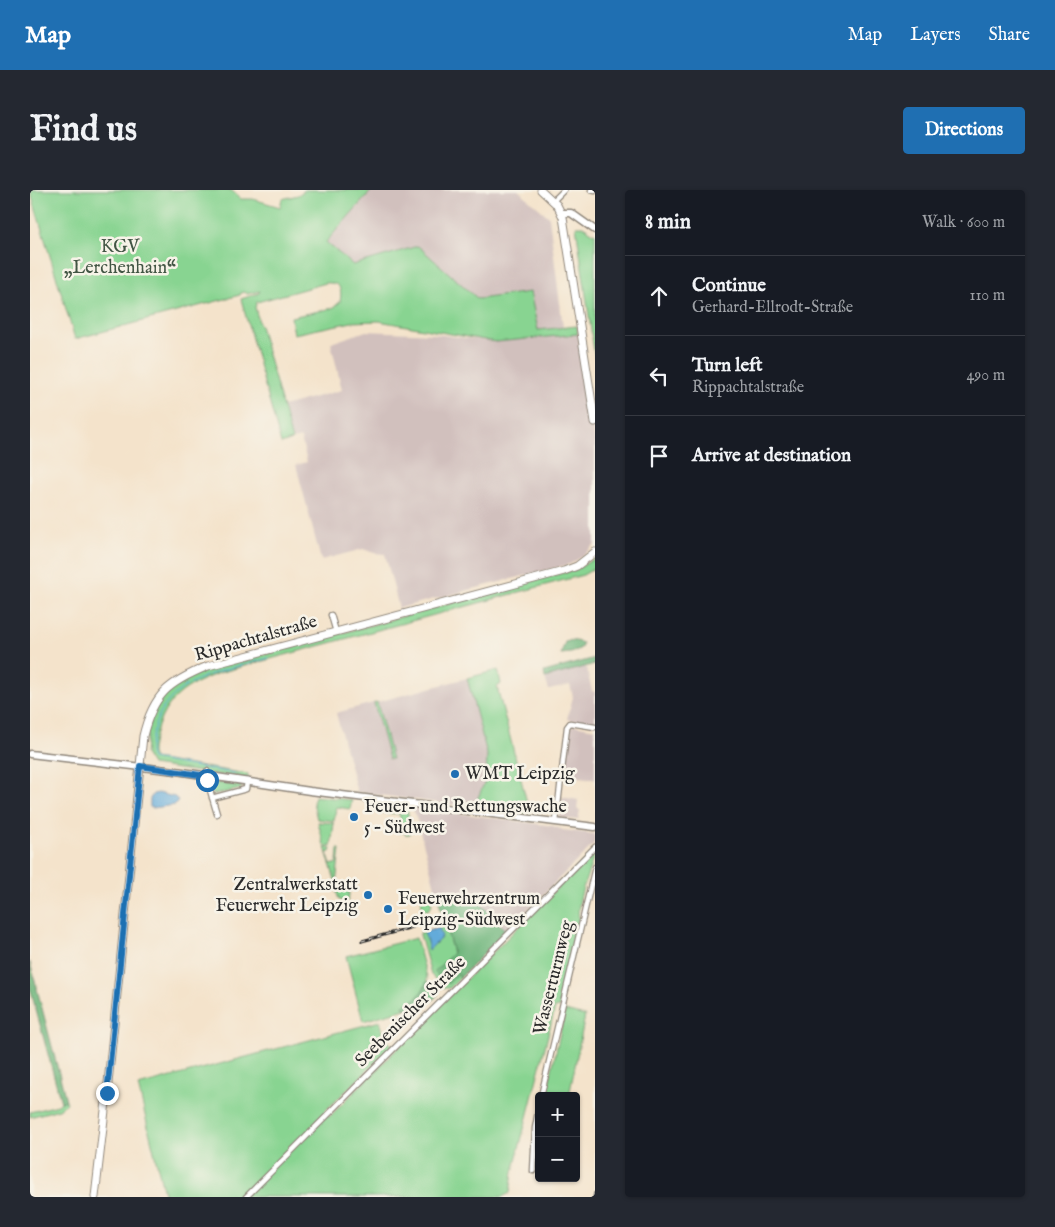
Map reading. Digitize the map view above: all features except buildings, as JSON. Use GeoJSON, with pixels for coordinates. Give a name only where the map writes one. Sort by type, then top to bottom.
{"type":"FeatureCollection","features":[{"type":"Feature","properties":{"kind":"main road"},"geometry":{"type":"LineString","coordinates":[[541,190],[562,213],[566,229],[595,422]]}},
{"type":"Feature","properties":{"kind":"main road"},"geometry":{"type":"LineString","coordinates":[[562,213],[574,215],[595,230]]}},
{"type":"Feature","properties":{"kind":"main road","name":"Rippachtalstraße"},"geometry":{"type":"LineString","coordinates":[[95,1197],[143,736],[153,706],[165,690],[177,680],[208,666],[564,571],[577,566],[595,552]]}},
{"type":"Feature","properties":{"kind":"main road"},"geometry":{"type":"LineString","coordinates":[[30,754],[207,774],[310,791],[595,827]]}},
{"type":"Feature","properties":{"kind":"street"},"geometry":{"type":"LineString","coordinates":[[553,201],[564,190]]}},
{"type":"Feature","properties":{"kind":"street","name":"Rippachtalstraße"},"geometry":{"type":"LineString","coordinates":[[331,615],[336,632]]}},
{"type":"Feature","properties":{"kind":"street"},"geometry":{"type":"LineString","coordinates":[[556,822],[567,727],[570,723],[578,723],[595,727]]}},
{"type":"Feature","properties":{"kind":"street"},"geometry":{"type":"LineString","coordinates":[[207,774],[217,814]]}},
{"type":"Feature","properties":{"kind":"street"},"geometry":{"type":"LineString","coordinates":[[212,798],[246,789],[247,781]]}},
{"type":"Feature","properties":{"kind":"street","name":"Seebenischer Straße"},"geometry":{"type":"LineString","coordinates":[[246,1197],[595,847]]}},
{"type":"Feature","properties":{"kind":"street","name":"Wasserturmweg"},"geometry":{"type":"LineString","coordinates":[[542,1092],[595,867]]}},
{"type":"Feature","properties":{"kind":"street"},"geometry":{"type":"LineString","coordinates":[[533,1171],[535,1128]]}},
{"type":"Feature","properties":{"kind":"shaded area"},"geometry":{"type":"Polygon","coordinates":[[[372,190],[518,190],[549,217],[563,327],[538,330],[530,292],[478,299],[418,246],[354,266],[326,242],[372,190]]]}},
{"type":"Feature","properties":{"kind":"shaded area"},"geometry":{"type":"Polygon","coordinates":[[[366,331],[434,334],[496,342],[578,334],[595,443],[595,544],[583,556],[570,564],[399,608],[385,554],[363,549],[321,560],[296,465],[307,462],[301,438],[292,440],[283,406],[342,390],[331,343],[366,331]]]}},
{"type":"Feature","properties":{"kind":"shaded area"},"geometry":{"type":"Polygon","coordinates":[[[586,666],[592,691],[595,692],[595,725],[567,719],[573,697],[570,685],[549,690],[545,678],[586,666]]]}},
{"type":"Feature","properties":{"kind":"shaded area"},"geometry":{"type":"Polygon","coordinates":[[[467,678],[487,754],[486,779],[477,800],[477,808],[357,792],[336,713],[467,678]]]}},
{"type":"Feature","properties":{"kind":"shaded area"},"geometry":{"type":"Polygon","coordinates":[[[574,725],[595,729],[595,779],[564,775],[570,728],[574,725]]]}},
{"type":"Feature","properties":{"kind":"shaded area"},"geometry":{"type":"Polygon","coordinates":[[[562,797],[578,800],[577,809],[580,810],[578,820],[559,818],[562,797]]]}},
{"type":"Feature","properties":{"kind":"shaded area"},"geometry":{"type":"Polygon","coordinates":[[[414,807],[553,826],[563,830],[595,834],[594,844],[506,931],[477,900],[457,897],[438,898],[413,811],[414,807]]]}},
{"type":"Feature","properties":{"kind":"green space","name":"KGV „Lerchenhain“"},"geometry":{"type":"Polygon","coordinates":[[[30,190],[231,190],[241,199],[253,199],[280,207],[282,199],[298,195],[305,190],[372,190],[326,242],[353,265],[418,246],[478,299],[530,292],[538,330],[577,326],[578,334],[496,342],[379,321],[352,322],[294,334],[291,317],[333,308],[340,302],[341,294],[338,285],[326,283],[257,302],[255,307],[257,315],[292,440],[281,444],[241,299],[260,291],[247,294],[245,292],[241,293],[240,295],[75,339],[30,190]]]}},
{"type":"Feature","properties":{"kind":"green space"},"geometry":{"type":"Polygon","coordinates":[[[576,226],[583,226],[595,234],[595,358],[576,226]]]}},
{"type":"Feature","properties":{"kind":"green space"},"geometry":{"type":"Polygon","coordinates":[[[595,558],[595,568],[583,575],[222,672],[188,688],[171,702],[159,723],[152,748],[154,759],[248,774],[248,779],[152,765],[145,754],[149,726],[155,709],[172,688],[203,671],[577,569],[595,558]]]}},
{"type":"Feature","properties":{"kind":"green space"},"geometry":{"type":"Polygon","coordinates":[[[572,640],[583,643],[581,648],[571,653],[561,654],[565,642],[572,640]]]}},
{"type":"Feature","properties":{"kind":"green space"},"geometry":{"type":"Polygon","coordinates":[[[595,658],[595,664],[545,678],[544,672],[595,658]]]}},
{"type":"Feature","properties":{"kind":"green space"},"geometry":{"type":"Polygon","coordinates":[[[498,670],[501,684],[497,687],[530,814],[477,808],[477,800],[486,779],[487,754],[467,678],[498,670]]]}},
{"type":"Feature","properties":{"kind":"green space"},"geometry":{"type":"Polygon","coordinates":[[[377,702],[392,759],[389,759],[374,703],[377,702]]]}},
{"type":"Feature","properties":{"kind":"green space"},"geometry":{"type":"Polygon","coordinates":[[[209,782],[241,785],[241,789],[213,795],[209,782]]]}},
{"type":"Feature","properties":{"kind":"green space"},"geometry":{"type":"Polygon","coordinates":[[[315,796],[352,800],[350,809],[336,807],[334,821],[317,819],[313,802],[315,796]]]}},
{"type":"Feature","properties":{"kind":"green space"},"geometry":{"type":"Polygon","coordinates":[[[377,803],[406,806],[412,830],[410,834],[405,834],[406,829],[404,828],[403,833],[400,832],[399,834],[400,814],[374,812],[377,803]]]}},
{"type":"Feature","properties":{"kind":"green space"},"geometry":{"type":"Polygon","coordinates":[[[318,822],[334,823],[331,847],[324,845],[318,822]]]}},
{"type":"Feature","properties":{"kind":"green space"},"geometry":{"type":"Polygon","coordinates":[[[325,847],[331,849],[327,853],[331,865],[337,863],[338,849],[340,849],[336,884],[325,847]]]}},
{"type":"Feature","properties":{"kind":"green space"},"geometry":{"type":"Polygon","coordinates":[[[595,850],[581,894],[578,912],[579,920],[559,1007],[555,1008],[513,1172],[510,1193],[502,1197],[165,1197],[138,1086],[380,1021],[385,1039],[393,1046],[324,1112],[329,1117],[595,850]]]}},
{"type":"Feature","properties":{"kind":"green space"},"geometry":{"type":"Polygon","coordinates":[[[335,886],[350,888],[348,901],[339,900],[335,886]]]}},
{"type":"Feature","properties":{"kind":"green space"},"geometry":{"type":"Polygon","coordinates":[[[423,889],[429,891],[432,906],[428,910],[421,910],[423,889]]]}},
{"type":"Feature","properties":{"kind":"green space"},"geometry":{"type":"Polygon","coordinates":[[[457,897],[477,900],[506,931],[460,978],[458,974],[448,984],[434,972],[453,953],[438,898],[457,897]]]}},
{"type":"Feature","properties":{"kind":"green space"},"geometry":{"type":"Polygon","coordinates":[[[445,924],[460,978],[450,988],[444,988],[431,975],[420,935],[420,933],[442,927],[445,924]]]}},
{"type":"Feature","properties":{"kind":"green space"},"geometry":{"type":"Polygon","coordinates":[[[416,938],[427,977],[423,991],[412,1001],[403,1005],[405,1009],[363,1021],[346,956],[416,938]]]}},
{"type":"Feature","properties":{"kind":"green space"},"geometry":{"type":"Polygon","coordinates":[[[30,962],[66,1100],[61,1102],[30,988],[30,962]]]}},
{"type":"Feature","properties":{"kind":"green space"},"geometry":{"type":"Polygon","coordinates":[[[427,981],[437,990],[438,995],[431,1002],[405,1009],[403,1005],[412,1002],[418,996],[427,981]]]}},
{"type":"Feature","properties":{"kind":"green space"},"geometry":{"type":"Polygon","coordinates":[[[565,1011],[585,1016],[570,1092],[547,1092],[565,1011]]]}},
{"type":"Feature","properties":{"kind":"green space"},"geometry":{"type":"Polygon","coordinates":[[[66,1100],[67,1103],[59,1109],[30,1117],[30,1112],[58,1105],[66,1100]]]}},
{"type":"Feature","properties":{"kind":"water"},"geometry":{"type":"Polygon","coordinates":[[[158,793],[175,797],[178,801],[175,805],[152,808],[150,807],[150,799],[153,794],[158,793]]]}},
{"type":"Feature","properties":{"kind":"water"},"geometry":{"type":"Polygon","coordinates":[[[439,928],[442,937],[429,950],[424,932],[439,928]]]}},
{"type":"Feature","properties":{"kind":"waterway"},"geometry":{"type":"LineString","coordinates":[[239,774],[152,759],[150,749],[153,733],[160,714],[170,699],[183,688],[198,679],[215,673],[269,658]]}},
{"type":"Feature","properties":{"kind":"railway"},"geometry":{"type":"LineString","coordinates":[[362,941],[413,927]]}},
{"type":"Feature","properties":{"kind":"railway"},"geometry":{"type":"LineString","coordinates":[[594,1197],[595,1193]]}},
{"type":"Feature","properties":{"kind":"place","name":"WMT Leipzig"},"geometry":{"type":"Point","coordinates":[455,774]}},
{"type":"Feature","properties":{"kind":"place","name":"Feuer- und Rettungswache 5 – Südwest"},"geometry":{"type":"Point","coordinates":[354,817]}},
{"type":"Feature","properties":{"kind":"place","name":"Zentralwerkstatt Feuerwehr Leipzig"},"geometry":{"type":"Point","coordinates":[368,895]}},
{"type":"Feature","properties":{"kind":"place","name":"Feuerwehrzentrum Leipzig-Südwest"},"geometry":{"type":"Point","coordinates":[388,909]}},
{"type":"Feature","properties":{"kind":"route"},"geometry":{"type":"LineString","coordinates":[[107,1093],[126,889],[140,766],[207,776],[207,780]]}}]}
